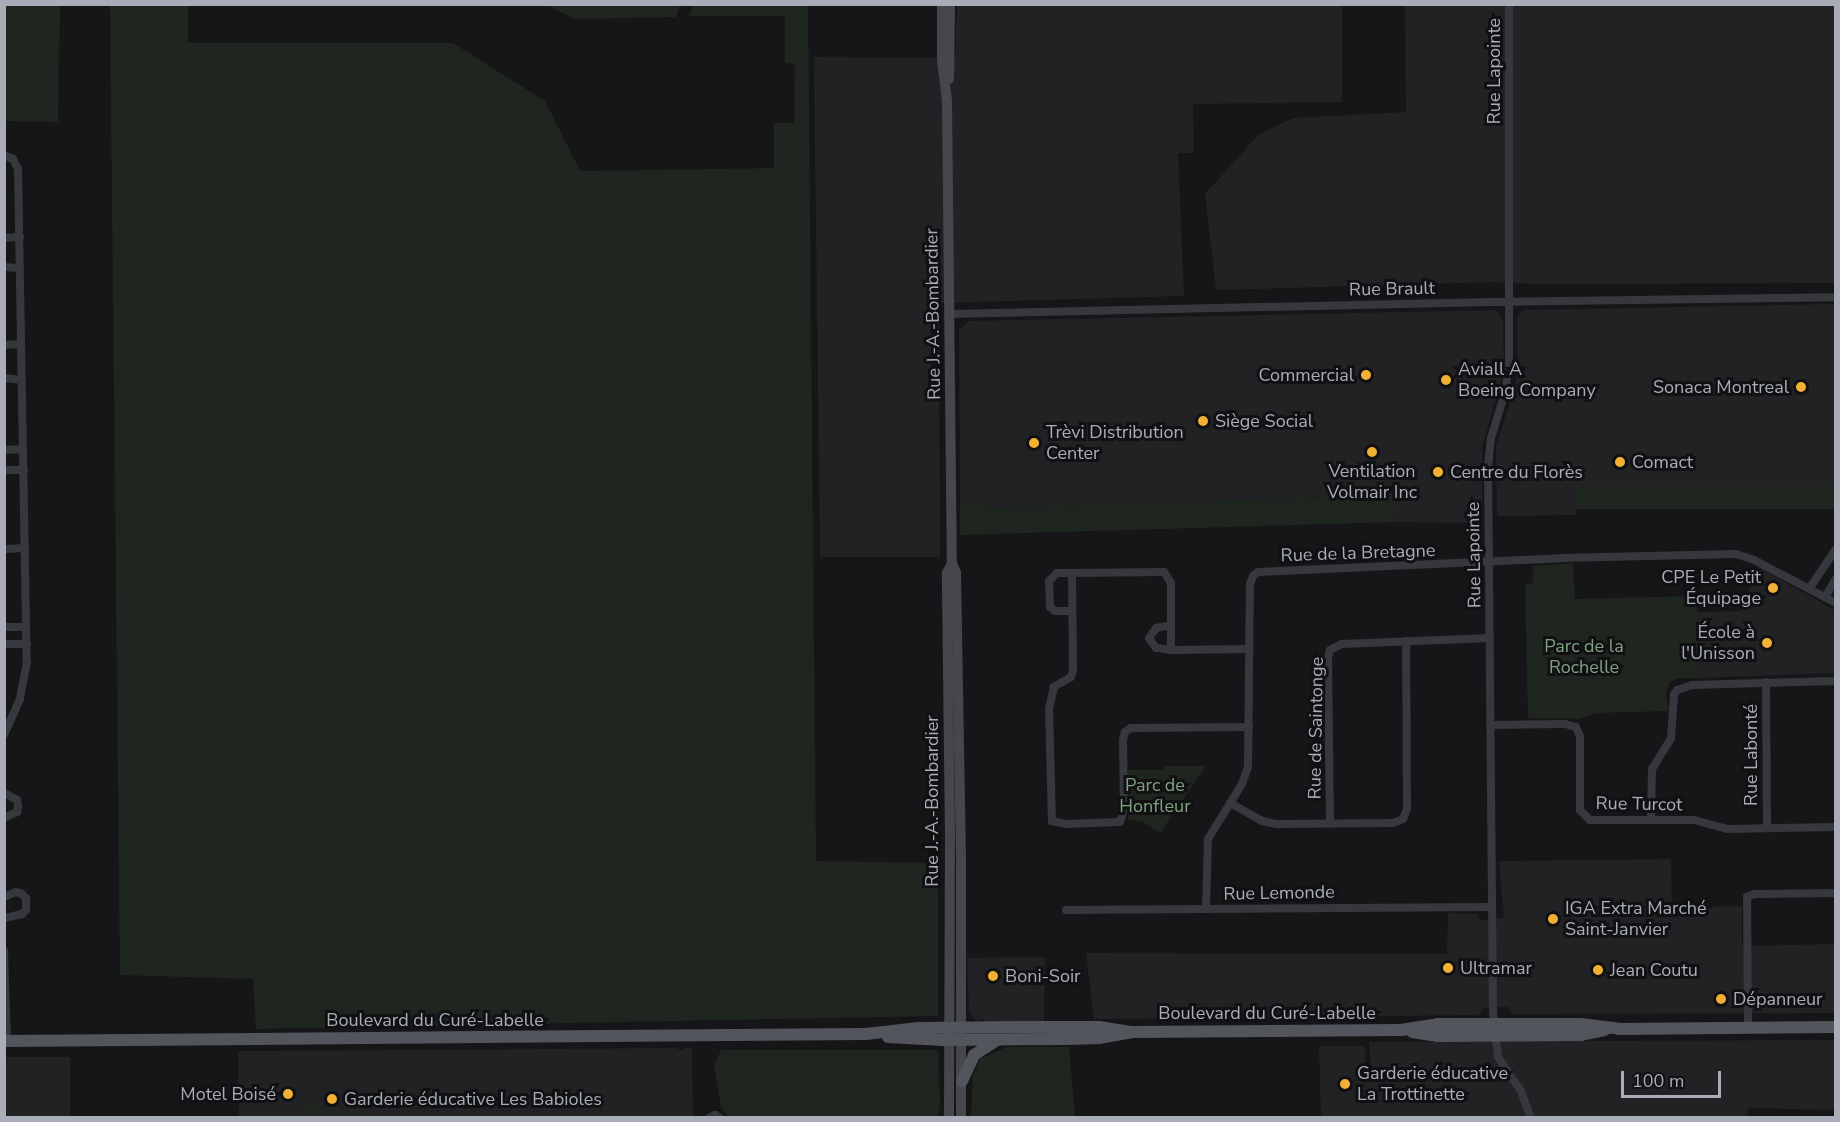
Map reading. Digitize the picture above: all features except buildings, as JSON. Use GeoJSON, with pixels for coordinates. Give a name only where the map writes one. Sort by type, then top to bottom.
{"type":"FeatureCollection","features":[{"type":"Feature","properties":{"kind":"main road","name":"Boulevard du Curé-Labelle"},"geometry":{"type":"LineString","coordinates":[[6,1041],[956,1034],[1099,1027],[1132,1032],[1401,1030],[1437,1024],[1495,1029],[1581,1024],[1611,1029],[1836,1027]]}},
{"type":"Feature","properties":{"kind":"main road","name":"Boulevard du Curé-Labelle"},"geometry":{"type":"LineString","coordinates":[[956,1034],[999,1039],[1099,1038],[1132,1032]]}},
{"type":"Feature","properties":{"kind":"main road"},"geometry":{"type":"LineString","coordinates":[[962,1081],[974,1055],[999,1039]]}},
{"type":"Feature","properties":{"kind":"street","name":"Rue Lapointe"},"geometry":{"type":"LineString","coordinates":[[1509,4],[1509,374],[1489,452],[1491,907],[1498,1057],[1520,1090],[1531,1118]]}},
{"type":"Feature","properties":{"kind":"street","name":"Rue J.-A.-Bombardier"},"geometry":{"type":"LineString","coordinates":[[943,6],[951,59],[947,100],[952,563],[956,573],[956,1034]]}},
{"type":"Feature","properties":{"kind":"street"},"geometry":{"type":"LineString","coordinates":[[5,730],[20,699],[27,662],[18,169],[16,162],[6,155]]}},
{"type":"Feature","properties":{"kind":"street"},"geometry":{"type":"LineString","coordinates":[[4,238],[20,237]]}},
{"type":"Feature","properties":{"kind":"street"},"geometry":{"type":"LineString","coordinates":[[4,267],[20,268]]}},
{"type":"Feature","properties":{"kind":"street","name":"Rue Brault"},"geometry":{"type":"LineString","coordinates":[[950,314],[1836,297]]}},
{"type":"Feature","properties":{"kind":"street"},"geometry":{"type":"LineString","coordinates":[[4,345],[21,344]]}},
{"type":"Feature","properties":{"kind":"street"},"geometry":{"type":"LineString","coordinates":[[4,378],[22,380]]}},
{"type":"Feature","properties":{"kind":"street"},"geometry":{"type":"LineString","coordinates":[[4,450],[23,449]]}},
{"type":"Feature","properties":{"kind":"street"},"geometry":{"type":"LineString","coordinates":[[4,470],[24,470]]}},
{"type":"Feature","properties":{"kind":"street"},"geometry":{"type":"LineString","coordinates":[[4,549],[25,548]]}},
{"type":"Feature","properties":{"kind":"street"},"geometry":{"type":"LineString","coordinates":[[1809,589],[1836,549]]}},
{"type":"Feature","properties":{"kind":"street","name":"Rue de la Bretagne"},"geometry":{"type":"LineString","coordinates":[[1206,909],[1208,839],[1248,771],[1250,584],[1253,576],[1258,572],[1736,554],[1754,560],[1836,603]]}},
{"type":"Feature","properties":{"kind":"street"},"geometry":{"type":"LineString","coordinates":[[1072,611],[1055,611],[1050,607],[1049,581],[1057,573],[1164,572],[1171,583],[1171,650]]}},
{"type":"Feature","properties":{"kind":"street"},"geometry":{"type":"LineString","coordinates":[[1072,573],[1073,670],[1071,677],[1054,687],[1050,693],[1052,821],[1058,824],[1119,822],[1123,817],[1126,791],[1123,740],[1125,732],[1131,728],[1249,727]]}},
{"type":"Feature","properties":{"kind":"street"},"geometry":{"type":"LineString","coordinates":[[1825,597],[1836,579]]}},
{"type":"Feature","properties":{"kind":"street"},"geometry":{"type":"LineString","coordinates":[[1171,625],[1156,628],[1149,638],[1156,648],[1171,650],[1249,649]]}},
{"type":"Feature","properties":{"kind":"street"},"geometry":{"type":"LineString","coordinates":[[4,627],[26,627]]}},
{"type":"Feature","properties":{"kind":"street","name":"Rue de Saintonge"},"geometry":{"type":"LineString","coordinates":[[1330,823],[1328,654],[1340,644],[1490,638]]}},
{"type":"Feature","properties":{"kind":"street"},"geometry":{"type":"LineString","coordinates":[[1230,803],[1245,814],[1268,823],[1395,823],[1405,816],[1406,641]]}},
{"type":"Feature","properties":{"kind":"street"},"geometry":{"type":"LineString","coordinates":[[4,644],[27,644]]}},
{"type":"Feature","properties":{"kind":"street"},"geometry":{"type":"LineString","coordinates":[[1651,820],[1652,769],[1672,735],[1674,695],[1677,690],[1692,685],[1836,681]]}},
{"type":"Feature","properties":{"kind":"street","name":"Rue Labonté"},"geometry":{"type":"LineString","coordinates":[[1766,682],[1767,828]]}},
{"type":"Feature","properties":{"kind":"street","name":"Rue Turcot"},"geometry":{"type":"LineString","coordinates":[[1490,725],[1575,726],[1579,733],[1580,804],[1583,815],[1595,821],[1694,820],[1727,829],[1836,827]]}},
{"type":"Feature","properties":{"kind":"street"},"geometry":{"type":"LineString","coordinates":[[4,793],[17,800],[18,806],[17,812],[4,818]]}},
{"type":"Feature","properties":{"kind":"street"},"geometry":{"type":"LineString","coordinates":[[4,897],[16,892],[22,894],[26,898],[26,910],[22,914],[4,918]]}},
{"type":"Feature","properties":{"kind":"street"},"geometry":{"type":"LineString","coordinates":[[1749,1028],[1746,900],[1754,894],[1836,893]]}},
{"type":"Feature","properties":{"kind":"street","name":"Rue Lemonde"},"geometry":{"type":"LineString","coordinates":[[1066,910],[1491,907]]}},
{"type":"Feature","properties":{"kind":"street"},"geometry":{"type":"LineString","coordinates":[[4,951],[6,1041]]}},
{"type":"Feature","properties":{"kind":"street"},"geometry":{"type":"LineString","coordinates":[[956,1034],[962,1081],[961,1118]]}},
{"type":"Feature","properties":{"kind":"street"},"geometry":{"type":"LineString","coordinates":[[949,1118],[956,1034]]}},
{"type":"Feature","properties":{"kind":"street"},"geometry":{"type":"LineString","coordinates":[[709,1118],[715,1115],[720,1118]]}},
{"type":"Feature","properties":{"kind":"shaded area"},"geometry":{"type":"Polygon","coordinates":[[[957,5],[1342,5],[1342,102],[1193,104],[1194,153],[1178,153],[1184,296],[939,303],[940,557],[820,557],[814,57],[955,58],[957,5]]]}},
{"type":"Feature","properties":{"kind":"shaded area"},"geometry":{"type":"Polygon","coordinates":[[[1405,5],[1835,5],[1835,283],[1538,284],[1493,282],[1216,290],[1205,194],[1258,135],[1293,118],[1406,112],[1405,5]]]}},
{"type":"Feature","properties":{"kind":"shaded area"},"geometry":{"type":"Polygon","coordinates":[[[1835,304],[1835,485],[1577,494],[1576,515],[1497,516],[1496,447],[1518,369],[1517,318],[1523,310],[1835,304]]]}},
{"type":"Feature","properties":{"kind":"shaded area"},"geometry":{"type":"Polygon","coordinates":[[[1496,310],[1503,320],[1504,370],[1482,448],[1482,523],[1397,522],[1395,495],[992,508],[976,504],[960,505],[959,330],[969,321],[1496,310]]]}},
{"type":"Feature","properties":{"kind":"shaded area","name":"École à l'Unisson"},"geometry":{"type":"Polygon","coordinates":[[[1758,567],[1835,610],[1835,673],[1699,678],[1697,612],[1741,611],[1758,567]]]}},
{"type":"Feature","properties":{"kind":"shaded area"},"geometry":{"type":"Polygon","coordinates":[[[1671,859],[1672,907],[1742,906],[1742,946],[1835,944],[1835,1013],[1512,1014],[1508,1007],[1482,1008],[1479,1015],[1094,1019],[1086,953],[1447,954],[1448,913],[1478,914],[1479,920],[1504,918],[1499,861],[1671,859]]]}},
{"type":"Feature","properties":{"kind":"shaded area"},"geometry":{"type":"Polygon","coordinates":[[[1045,957],[1044,1021],[984,1022],[984,1019],[977,1021],[969,1013],[967,958],[1045,957]]]}},
{"type":"Feature","properties":{"kind":"shaded area"},"geometry":{"type":"Polygon","coordinates":[[[1835,1040],[1835,1110],[1748,1108],[1748,1118],[1321,1117],[1319,1046],[1365,1046],[1366,1071],[1371,1070],[1369,1042],[1835,1040]]]}},
{"type":"Feature","properties":{"kind":"shaded area"},"geometry":{"type":"Polygon","coordinates":[[[675,1048],[682,1050],[692,1048],[693,1117],[239,1117],[238,1051],[675,1048]]]}},
{"type":"Feature","properties":{"kind":"shaded area"},"geometry":{"type":"Polygon","coordinates":[[[4,1057],[70,1057],[70,1117],[4,1117],[4,1057]]]}},
{"type":"Feature","properties":{"kind":"green space"},"geometry":{"type":"Polygon","coordinates":[[[5,4],[60,5],[58,122],[4,121],[5,4]]]}},
{"type":"Feature","properties":{"kind":"green space"},"geometry":{"type":"Polygon","coordinates":[[[110,5],[188,5],[188,43],[453,43],[545,101],[580,171],[774,168],[774,123],[794,123],[795,64],[785,63],[785,16],[689,16],[693,5],[808,5],[816,861],[938,863],[938,1016],[256,1029],[253,979],[120,975],[110,5]]]}},
{"type":"Feature","properties":{"kind":"green space"},"geometry":{"type":"Polygon","coordinates":[[[547,5],[680,5],[676,17],[575,19],[547,5]]]}},
{"type":"Feature","properties":{"kind":"green space"},"geometry":{"type":"Polygon","coordinates":[[[1576,485],[1835,485],[1835,509],[1576,509],[1576,485]]]}},
{"type":"Feature","properties":{"kind":"green space"},"geometry":{"type":"Polygon","coordinates":[[[1396,495],[1397,522],[960,535],[960,505],[976,504],[992,508],[1396,495]]]}},
{"type":"Feature","properties":{"kind":"green space","name":"Parc de la Rochelle"},"geometry":{"type":"Polygon","coordinates":[[[1573,563],[1575,599],[1697,596],[1699,678],[1678,678],[1670,682],[1666,691],[1668,711],[1596,713],[1578,719],[1528,718],[1525,584],[1533,583],[1533,566],[1573,563]]]}},
{"type":"Feature","properties":{"kind":"green space","name":"Parc de Honfleur"},"geometry":{"type":"Polygon","coordinates":[[[1164,766],[1206,766],[1160,833],[1143,822],[1128,820],[1128,770],[1162,770],[1164,766]]]}},
{"type":"Feature","properties":{"kind":"green space"},"geometry":{"type":"Polygon","coordinates":[[[1006,1047],[1069,1047],[1075,1117],[971,1117],[973,1076],[980,1059],[1006,1047]]]}},
{"type":"Feature","properties":{"kind":"green space"},"geometry":{"type":"Polygon","coordinates":[[[721,1050],[938,1050],[940,1104],[938,1117],[730,1117],[721,1108],[714,1066],[721,1050]]]}},
{"type":"Feature","properties":{"kind":"green space"},"geometry":{"type":"Polygon","coordinates":[[[305,1103],[322,1103],[322,1107],[340,1107],[340,1111],[360,1107],[361,1117],[305,1117],[305,1103]]]}},
{"type":"Feature","properties":{"kind":"place","name":"Commercial"},"geometry":{"type":"Point","coordinates":[1366,375]}},
{"type":"Feature","properties":{"kind":"place","name":"Aviall A Boeing Company"},"geometry":{"type":"Point","coordinates":[1446,380]}},
{"type":"Feature","properties":{"kind":"place","name":"Sonaca Montreal"},"geometry":{"type":"Point","coordinates":[1801,387]}},
{"type":"Feature","properties":{"kind":"place","name":"Siège Social"},"geometry":{"type":"Point","coordinates":[1203,421]}},
{"type":"Feature","properties":{"kind":"place","name":"Trèvi Distribution Center"},"geometry":{"type":"Point","coordinates":[1034,443]}},
{"type":"Feature","properties":{"kind":"place","name":"Ventilation Volmair Inc"},"geometry":{"type":"Point","coordinates":[1372,452]}},
{"type":"Feature","properties":{"kind":"place","name":"Comact"},"geometry":{"type":"Point","coordinates":[1620,462]}},
{"type":"Feature","properties":{"kind":"place","name":"Centre du Florès"},"geometry":{"type":"Point","coordinates":[1438,472]}},
{"type":"Feature","properties":{"kind":"place","name":"CPE Le Petit Équipage"},"geometry":{"type":"Point","coordinates":[1773,588]}},
{"type":"Feature","properties":{"kind":"place","name":"École à l'Unisson"},"geometry":{"type":"Point","coordinates":[1767,643]}},
{"type":"Feature","properties":{"kind":"place","name":"IGA Extra Marché Saint-Janvier"},"geometry":{"type":"Point","coordinates":[1553,919]}},
{"type":"Feature","properties":{"kind":"place","name":"Ultramar"},"geometry":{"type":"Point","coordinates":[1448,968]}},
{"type":"Feature","properties":{"kind":"place","name":"Jean Coutu"},"geometry":{"type":"Point","coordinates":[1598,970]}},
{"type":"Feature","properties":{"kind":"place","name":"Boni-Soir"},"geometry":{"type":"Point","coordinates":[993,976]}},
{"type":"Feature","properties":{"kind":"place","name":"Dépanneur"},"geometry":{"type":"Point","coordinates":[1721,999]}},
{"type":"Feature","properties":{"kind":"place","name":"Garderie éducative La Trottinette"},"geometry":{"type":"Point","coordinates":[1345,1084]}},
{"type":"Feature","properties":{"kind":"place","name":"Motel Boisé"},"geometry":{"type":"Point","coordinates":[288,1094]}},
{"type":"Feature","properties":{"kind":"place","name":"Garderie éducative Les Babioles"},"geometry":{"type":"Point","coordinates":[332,1099]}}]}
